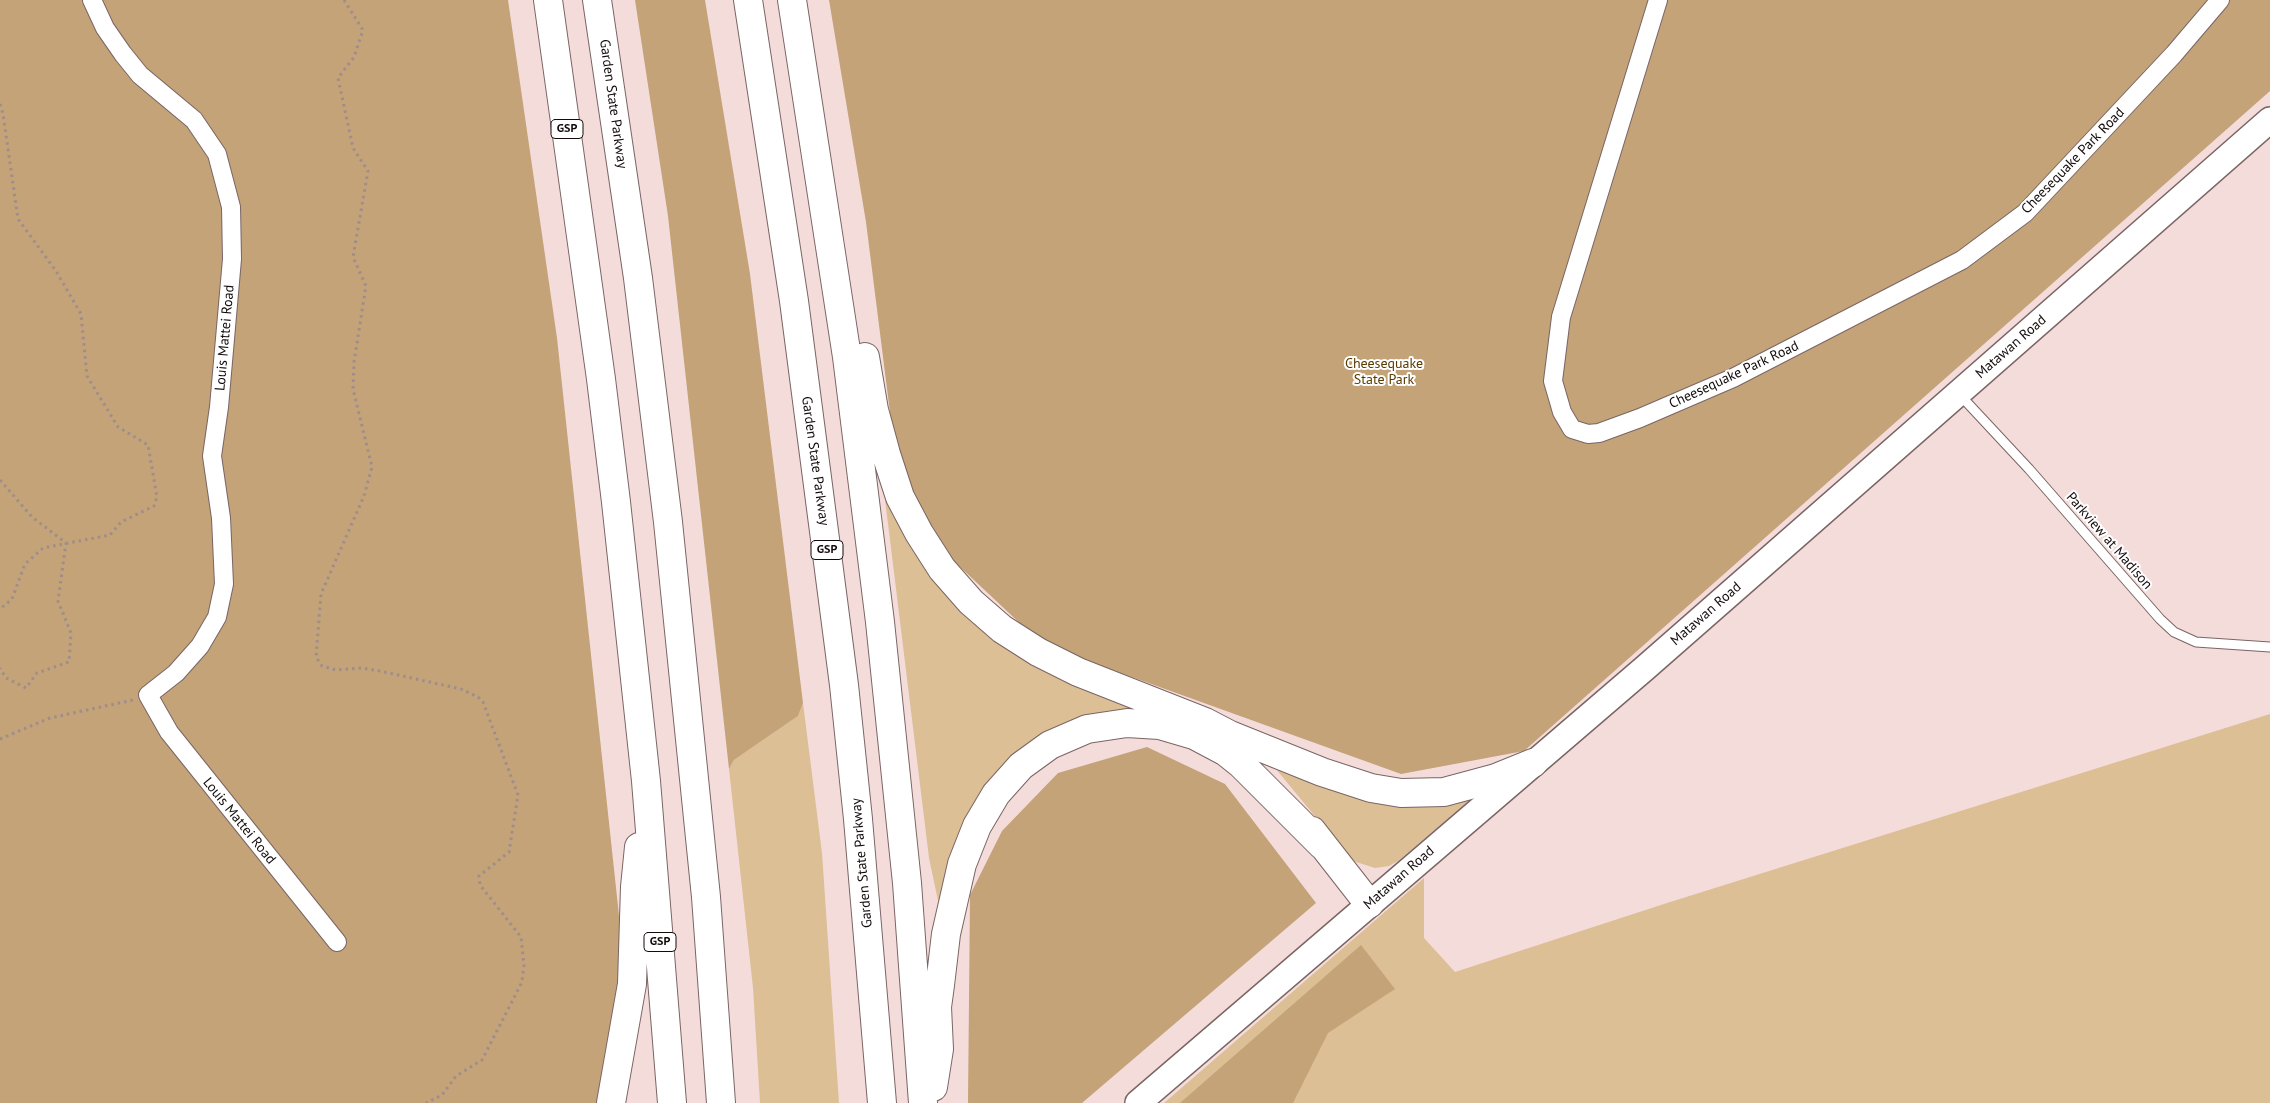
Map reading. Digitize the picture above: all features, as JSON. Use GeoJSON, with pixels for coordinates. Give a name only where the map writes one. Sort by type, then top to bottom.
{"type":"FeatureCollection","features":[{"type":"Feature","properties":{"kind":"highway","name":"GSP"},"geometry":{"type":"LineString","coordinates":[[548,0],[602,379],[646,781],[672,1103]]}},
{"type":"Feature","properties":{"kind":"highway","name":"Garden State Parkway"},"geometry":{"type":"LineString","coordinates":[[598,0],[638,278],[668,522],[702,857],[721,1103]]}},
{"type":"Feature","properties":{"kind":"highway","name":"Garden State Parkway"},"geometry":{"type":"LineString","coordinates":[[748,0],[794,301],[844,685],[859,828],[882,1103]]}},
{"type":"Feature","properties":{"kind":"highway"},"geometry":{"type":"LineString","coordinates":[[792,0],[828,226],[864,492],[907,883],[923,1103]]}},
{"type":"Feature","properties":{"kind":"highway"},"geometry":{"type":"LineString","coordinates":[[828,226],[864,352],[874,410],[890,468],[909,516],[942,569],[986,616],[1038,652],[1078,672],[1205,722],[1230,735],[1340,779],[1371,788],[1401,794],[1430,793],[1462,788],[1496,778],[1533,763]]}},
{"type":"Feature","properties":{"kind":"highway"},"geometry":{"type":"LineString","coordinates":[[931,1103],[939,1048],[937,1014],[946,934],[962,864],[977,826],[996,794],[1022,766],[1042,750],[1068,736],[1087,729],[1127,723],[1160,725],[1194,734],[1219,747],[1240,764],[1322,845]]}},
{"type":"Feature","properties":{"kind":"highway"},"geometry":{"type":"LineString","coordinates":[[1230,735],[1253,754],[1275,779],[1322,845],[1369,904]]}},
{"type":"Feature","properties":{"kind":"highway"},"geometry":{"type":"LineString","coordinates":[[611,1103],[632,984],[635,887],[646,781]]}},
{"type":"Feature","properties":{"kind":"main road","name":"Matawan Road"},"geometry":{"type":"LineString","coordinates":[[1138,1103],[1533,763],[2270,120]]}},
{"type":"Feature","properties":{"kind":"street","name":"Louis Mattei Road"},"geometry":{"type":"LineString","coordinates":[[92,0],[105,28],[140,75],[194,120],[217,154],[231,207],[231,269],[220,407],[212,456],[221,518],[224,584],[217,617],[200,646],[176,673],[148,695],[169,732],[337,942]]}},
{"type":"Feature","properties":{"kind":"street","name":"Cheesequake Park Road"},"geometry":{"type":"LineString","coordinates":[[1658,0],[1561,317],[1552,381],[1562,412],[1572,429],[1588,434],[1599,433],[1640,418],[1733,378],[1962,260],[2024,213],[2174,54],[2220,0]]}},
{"type":"Feature","properties":{"kind":"lane","name":"Parkview at Madison"},"geometry":{"type":"LineString","coordinates":[[1958,393],[2029,470],[2160,619],[2174,632],[2196,642],[2270,646]]}},
{"type":"Feature","properties":{"kind":"path"},"geometry":{"type":"LineString","coordinates":[[344,0],[362,30],[354,57],[338,78],[353,148],[368,171],[353,257],[366,286],[354,362],[353,389],[372,467],[364,496],[321,594],[316,657],[322,666],[336,670],[362,668],[380,671],[461,689],[478,697],[483,702],[518,795],[509,852],[479,876],[480,885],[521,937],[524,965],[522,982],[482,1060],[456,1076],[442,1095],[426,1103]]}},
{"type":"Feature","properties":{"kind":"path"},"geometry":{"type":"LineString","coordinates":[[0,104],[4,114],[18,219],[56,271],[81,314],[87,376],[118,427],[148,445],[157,498],[154,506],[121,522],[110,534],[43,548],[24,564],[12,600],[0,609]]}},
{"type":"Feature","properties":{"kind":"path"},"geometry":{"type":"LineString","coordinates":[[0,480],[32,517],[66,543]]}},
{"type":"Feature","properties":{"kind":"path"},"geometry":{"type":"LineString","coordinates":[[0,668],[6,678],[26,688],[38,673],[69,662],[71,632],[58,601],[66,543]]}},
{"type":"Feature","properties":{"kind":"path"},"geometry":{"type":"LineString","coordinates":[[0,739],[50,718],[148,695]]}},
{"type":"Feature","properties":{"kind":"shaded area"},"geometry":{"type":"Polygon","coordinates":[[[883,483],[949,589],[1192,727],[1041,743],[940,910],[929,858],[883,483]]]}},
{"type":"Feature","properties":{"kind":"shaded area"},"geometry":{"type":"Polygon","coordinates":[[[803,703],[822,853],[839,1103],[760,1103],[753,988],[729,769],[734,760],[798,716],[803,703]]]}},
{"type":"Feature","properties":{"kind":"shaded area"},"geometry":{"type":"Polygon","coordinates":[[[2270,714],[2270,1103],[1164,1103],[1424,878],[1424,938],[1455,972],[1667,903],[2270,714]]]}},
{"type":"Feature","properties":{"kind":"shaded area"},"geometry":{"type":"Polygon","coordinates":[[[1275,768],[1478,793],[1398,861],[1389,866],[1375,868],[1356,862],[1348,856],[1275,768]]]}},
{"type":"Feature","properties":{"kind":"green space"},"geometry":{"type":"Polygon","coordinates":[[[0,0],[508,0],[557,338],[620,925],[627,1048],[618,1103],[0,1103],[0,0]]]}},
{"type":"Feature","properties":{"kind":"green space"},"geometry":{"type":"Polygon","coordinates":[[[635,0],[705,0],[750,274],[803,703],[798,716],[734,760],[729,769],[668,216],[635,0]]]}},
{"type":"Feature","properties":{"kind":"green space","name":"Cheesequake State Park"},"geometry":{"type":"Polygon","coordinates":[[[829,0],[2270,0],[2270,91],[1524,751],[1401,774],[1043,645],[924,533],[897,468],[866,222],[829,0]]]}},
{"type":"Feature","properties":{"kind":"green space"},"geometry":{"type":"Polygon","coordinates":[[[1147,747],[1225,784],[1316,903],[1082,1103],[968,1103],[970,895],[1002,831],[1058,773],[1147,747]]]}},
{"type":"Feature","properties":{"kind":"green space"},"geometry":{"type":"Polygon","coordinates":[[[1361,945],[1395,989],[1328,1033],[1293,1103],[1180,1103],[1361,945]]]}}]}
